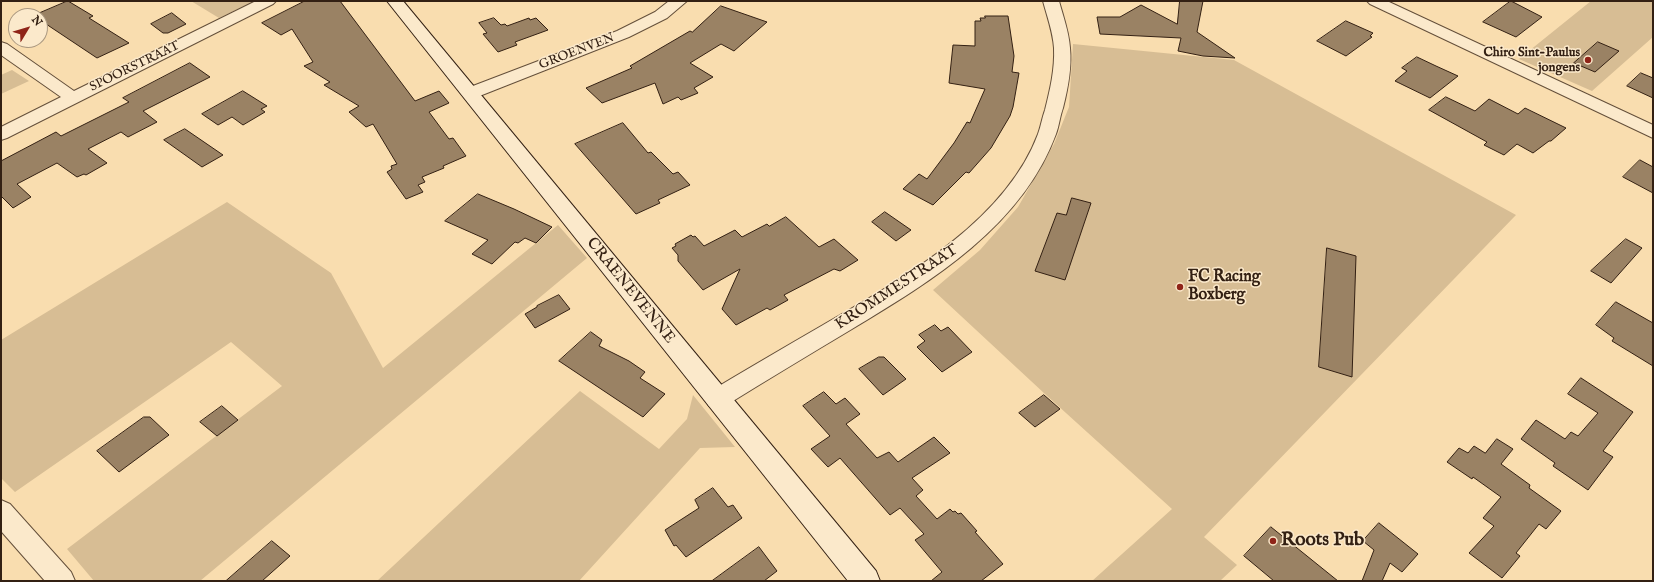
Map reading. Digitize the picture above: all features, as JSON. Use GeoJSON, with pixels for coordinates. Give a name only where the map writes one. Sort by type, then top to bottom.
{"type":"FeatureCollection","features":[{"type":"Feature","properties":{"kind":"street","name":"SPOORSTRAAT"},"geometry":{"type":"LineString","coordinates":[[1,134],[268,1]]}},
{"type":"Feature","properties":{"kind":"street","name":"CRAENEVENNE"},"geometry":{"type":"LineString","coordinates":[[395,1],[866,581]]}},
{"type":"Feature","properties":{"kind":"street","name":"GROENVEN"},"geometry":{"type":"LineString","coordinates":[[471,94],[623,34],[660,15],[679,1]]}},
{"type":"Feature","properties":{"kind":"street","name":"KROMMESTRAAT"},"geometry":{"type":"LineString","coordinates":[[717,399],[888,297],[947,258],[987,224],[1015,190],[1032,163],[1049,133],[1056,109],[1061,76],[1062,47],[1051,1]]}},
{"type":"Feature","properties":{"kind":"street"},"geometry":{"type":"LineString","coordinates":[[1375,1],[1653,132]]}},
{"type":"Feature","properties":{"kind":"street"},"geometry":{"type":"LineString","coordinates":[[1,47],[74,98]]}},
{"type":"Feature","properties":{"kind":"street"},"geometry":{"type":"LineString","coordinates":[[1,512],[62,581]]}},
{"type":"Feature","properties":{"kind":"shaded area"},"geometry":{"type":"Polygon","coordinates":[[[191,1],[255,1],[219,18],[191,1]]]}},
{"type":"Feature","properties":{"kind":"shaded area"},"geometry":{"type":"Polygon","coordinates":[[[1591,1],[1653,1],[1653,37],[1592,91],[1519,59],[1591,1]]]}},
{"type":"Feature","properties":{"kind":"shaded area"},"geometry":{"type":"Polygon","coordinates":[[[1073,44],[1234,60],[1516,215],[1204,537],[1237,565],[1220,581],[1092,581],[1172,509],[933,290],[980,250],[1018,207],[1054,144],[1069,107],[1073,44]]]}},
{"type":"Feature","properties":{"kind":"shaded area"},"geometry":{"type":"Polygon","coordinates":[[[12,70],[29,81],[1,94],[1,75],[12,70]]]}},
{"type":"Feature","properties":{"kind":"shaded area"},"geometry":{"type":"Polygon","coordinates":[[[227,202],[331,273],[383,368],[558,225],[587,258],[200,581],[94,581],[67,549],[282,386],[231,342],[15,492],[1,478],[1,340],[227,202]]]}},
{"type":"Feature","properties":{"kind":"shaded area"},"geometry":{"type":"Polygon","coordinates":[[[580,391],[659,449],[687,419],[693,395],[735,447],[700,448],[579,581],[377,581],[580,391]]]}},
{"type":"Feature","properties":{"kind":"building"},"geometry":{"type":"Polygon","coordinates":[[[68,1],[93,16],[89,18],[129,43],[97,58],[48,25],[48,9],[68,1]]]}},
{"type":"Feature","properties":{"kind":"building"},"geometry":{"type":"Polygon","coordinates":[[[305,1],[340,1],[415,101],[439,91],[449,103],[429,112],[449,139],[453,138],[466,156],[443,166],[444,168],[422,177],[425,182],[418,185],[423,192],[406,199],[387,172],[392,169],[391,166],[397,164],[373,124],[366,127],[349,112],[359,106],[324,85],[330,82],[304,66],[313,62],[292,29],[281,35],[262,23],[305,1]]]}},
{"type":"Feature","properties":{"kind":"building"},"geometry":{"type":"Polygon","coordinates":[[[1180,1],[1203,1],[1197,32],[1235,58],[1203,56],[1178,51],[1181,38],[1100,34],[1097,17],[1120,17],[1141,5],[1177,24],[1180,1]]]}},
{"type":"Feature","properties":{"kind":"building"},"geometry":{"type":"Polygon","coordinates":[[[1511,1],[1542,17],[1516,37],[1483,22],[1511,1]]]}},
{"type":"Feature","properties":{"kind":"building"},"geometry":{"type":"Polygon","coordinates":[[[721,6],[767,22],[734,51],[721,44],[690,63],[713,77],[694,88],[698,93],[681,100],[678,97],[663,104],[655,83],[602,103],[586,88],[632,68],[630,66],[690,31],[692,32],[721,6]]]}},
{"type":"Feature","properties":{"kind":"building"},"geometry":{"type":"Polygon","coordinates":[[[172,13],[186,24],[168,33],[163,33],[151,24],[172,13]]]}},
{"type":"Feature","properties":{"kind":"building"},"geometry":{"type":"Polygon","coordinates":[[[985,16],[1008,16],[1014,56],[1012,72],[1019,73],[1013,107],[1010,116],[991,148],[969,173],[966,172],[933,205],[903,189],[919,174],[927,179],[954,143],[967,122],[970,123],[985,89],[949,83],[953,45],[975,46],[975,21],[981,21],[980,18],[985,18],[985,16]]]}},
{"type":"Feature","properties":{"kind":"building"},"geometry":{"type":"Polygon","coordinates":[[[494,18],[501,25],[505,24],[507,26],[529,18],[530,20],[536,18],[548,30],[515,42],[517,45],[498,52],[483,34],[487,33],[479,23],[494,18]]]}},
{"type":"Feature","properties":{"kind":"building"},"geometry":{"type":"Polygon","coordinates":[[[1346,21],[1373,33],[1370,36],[1372,37],[1346,56],[1317,41],[1346,21]]]}},
{"type":"Feature","properties":{"kind":"building","name":"Chiro Sint-Paulus jongens"},"geometry":{"type":"Polygon","coordinates":[[[1598,42],[1619,51],[1595,72],[1574,63],[1598,42]]]}},
{"type":"Feature","properties":{"kind":"building"},"geometry":{"type":"Polygon","coordinates":[[[1417,57],[1458,76],[1430,98],[1395,81],[1407,71],[1402,68],[1417,57]]]}},
{"type":"Feature","properties":{"kind":"building"},"geometry":{"type":"Polygon","coordinates":[[[190,63],[210,77],[143,111],[157,122],[128,137],[121,132],[88,149],[107,163],[86,175],[84,174],[77,177],[57,163],[17,184],[31,197],[13,208],[1,196],[1,161],[56,132],[61,136],[129,102],[123,98],[190,63]]]}},
{"type":"Feature","properties":{"kind":"building"},"geometry":{"type":"Polygon","coordinates":[[[1641,73],[1653,78],[1653,98],[1627,86],[1641,73]]]}},
{"type":"Feature","properties":{"kind":"building"},"geometry":{"type":"Polygon","coordinates":[[[243,91],[267,106],[261,109],[265,112],[243,125],[232,117],[218,125],[202,114],[243,91]]]}},
{"type":"Feature","properties":{"kind":"building"},"geometry":{"type":"Polygon","coordinates":[[[1446,97],[1475,111],[1489,99],[1518,114],[1525,108],[1566,128],[1551,141],[1533,153],[1517,144],[1504,155],[1484,145],[1487,142],[1429,110],[1446,97]]]}},
{"type":"Feature","properties":{"kind":"building"},"geometry":{"type":"Polygon","coordinates":[[[623,123],[648,153],[651,152],[673,174],[678,172],[690,185],[658,200],[660,203],[636,214],[575,144],[623,123]]]}},
{"type":"Feature","properties":{"kind":"building"},"geometry":{"type":"Polygon","coordinates":[[[185,129],[223,155],[202,167],[164,140],[185,129]]]}},
{"type":"Feature","properties":{"kind":"building"},"geometry":{"type":"Polygon","coordinates":[[[1640,160],[1653,167],[1653,193],[1623,177],[1640,160]]]}},
{"type":"Feature","properties":{"kind":"building"},"geometry":{"type":"Polygon","coordinates":[[[478,194],[552,227],[536,243],[525,238],[518,243],[515,242],[492,264],[472,254],[488,240],[445,221],[478,194]]]}},
{"type":"Feature","properties":{"kind":"building"},"geometry":{"type":"Polygon","coordinates":[[[1072,198],[1091,203],[1065,280],[1035,271],[1057,213],[1066,215],[1072,198]]]}},
{"type":"Feature","properties":{"kind":"building"},"geometry":{"type":"Polygon","coordinates":[[[885,212],[911,230],[896,241],[872,222],[885,212]]]}},
{"type":"Feature","properties":{"kind":"building"},"geometry":{"type":"Polygon","coordinates":[[[786,217],[819,247],[834,239],[858,260],[840,271],[834,269],[784,295],[788,300],[770,310],[767,308],[736,325],[722,309],[740,269],[703,290],[678,261],[678,255],[672,248],[676,246],[675,244],[691,235],[693,237],[695,236],[704,246],[735,230],[742,237],[767,224],[769,226],[786,217]]]}},
{"type":"Feature","properties":{"kind":"building"},"geometry":{"type":"Polygon","coordinates":[[[1626,239],[1642,248],[1611,283],[1591,271],[1626,239]]]}},
{"type":"Feature","properties":{"kind":"building"},"geometry":{"type":"Polygon","coordinates":[[[1327,248],[1356,256],[1352,377],[1319,367],[1327,248]]]}},
{"type":"Feature","properties":{"kind":"building"},"geometry":{"type":"Polygon","coordinates":[[[559,295],[570,309],[535,328],[525,314],[559,295]]]}},
{"type":"Feature","properties":{"kind":"building"},"geometry":{"type":"Polygon","coordinates":[[[1616,302],[1653,323],[1653,366],[1612,341],[1614,338],[1596,325],[1616,302]]]}},
{"type":"Feature","properties":{"kind":"building"},"geometry":{"type":"Polygon","coordinates":[[[935,325],[941,331],[948,327],[972,352],[942,372],[917,347],[925,341],[919,335],[935,325]]]}},
{"type":"Feature","properties":{"kind":"building"},"geometry":{"type":"Polygon","coordinates":[[[591,332],[602,340],[599,346],[629,361],[645,372],[640,378],[665,394],[643,417],[559,361],[591,332]]]}},
{"type":"Feature","properties":{"kind":"building"},"geometry":{"type":"Polygon","coordinates":[[[879,357],[884,357],[906,379],[883,395],[859,369],[879,357]]]}},
{"type":"Feature","properties":{"kind":"building"},"geometry":{"type":"Polygon","coordinates":[[[1581,378],[1633,412],[1603,451],[1613,457],[1588,490],[1553,466],[1555,463],[1521,439],[1536,420],[1565,439],[1571,432],[1578,436],[1598,413],[1568,394],[1581,378]]]}},
{"type":"Feature","properties":{"kind":"building"},"geometry":{"type":"Polygon","coordinates":[[[824,392],[836,404],[845,398],[860,414],[846,424],[877,458],[889,452],[898,462],[934,437],[950,453],[912,478],[923,490],[916,496],[937,519],[950,509],[958,514],[961,513],[977,531],[975,532],[1003,564],[981,581],[931,581],[942,572],[915,540],[924,534],[900,508],[890,515],[840,458],[828,467],[811,449],[830,436],[803,406],[824,392]]]}},
{"type":"Feature","properties":{"kind":"building"},"geometry":{"type":"Polygon","coordinates":[[[1044,395],[1060,409],[1035,427],[1019,413],[1044,395]]]}},
{"type":"Feature","properties":{"kind":"building"},"geometry":{"type":"Polygon","coordinates":[[[222,406],[238,420],[217,436],[200,422],[222,406]]]}},
{"type":"Feature","properties":{"kind":"building"},"geometry":{"type":"Polygon","coordinates":[[[144,417],[150,417],[169,435],[119,472],[97,451],[144,417]]]}},
{"type":"Feature","properties":{"kind":"building"},"geometry":{"type":"Polygon","coordinates":[[[1497,439],[1513,449],[1501,464],[1530,485],[1529,488],[1561,511],[1546,529],[1539,524],[1516,553],[1520,556],[1502,578],[1469,553],[1494,526],[1483,518],[1501,497],[1473,477],[1472,479],[1447,462],[1459,448],[1468,453],[1474,446],[1485,453],[1497,439]]]}},
{"type":"Feature","properties":{"kind":"building"},"geometry":{"type":"Polygon","coordinates":[[[713,488],[728,507],[733,505],[742,518],[686,557],[676,545],[674,546],[665,530],[699,508],[695,500],[713,488]]]}},
{"type":"Feature","properties":{"kind":"building"},"geometry":{"type":"Polygon","coordinates":[[[1379,523],[1418,554],[1402,572],[1390,563],[1382,581],[1362,581],[1374,550],[1363,541],[1379,523]]]}},
{"type":"Feature","properties":{"kind":"building","name":"Roots Pub"},"geometry":{"type":"Polygon","coordinates":[[[1271,527],[1338,581],[1274,581],[1244,556],[1271,527]]]}},
{"type":"Feature","properties":{"kind":"building"},"geometry":{"type":"Polygon","coordinates":[[[272,541],[290,556],[262,581],[226,581],[272,541]]]}},
{"type":"Feature","properties":{"kind":"building"},"geometry":{"type":"Polygon","coordinates":[[[759,547],[777,571],[764,581],[712,581],[759,547]]]}},
{"type":"Feature","properties":{"kind":"place","name":"Chiro Sint-Paulus jongens"},"geometry":{"type":"Point","coordinates":[1588,60]}},
{"type":"Feature","properties":{"kind":"place","name":"FC Racing Boxberg"},"geometry":{"type":"Point","coordinates":[1180,287]}},
{"type":"Feature","properties":{"kind":"place","name":"Roots Pub"},"geometry":{"type":"Point","coordinates":[1273,541]}}]}
